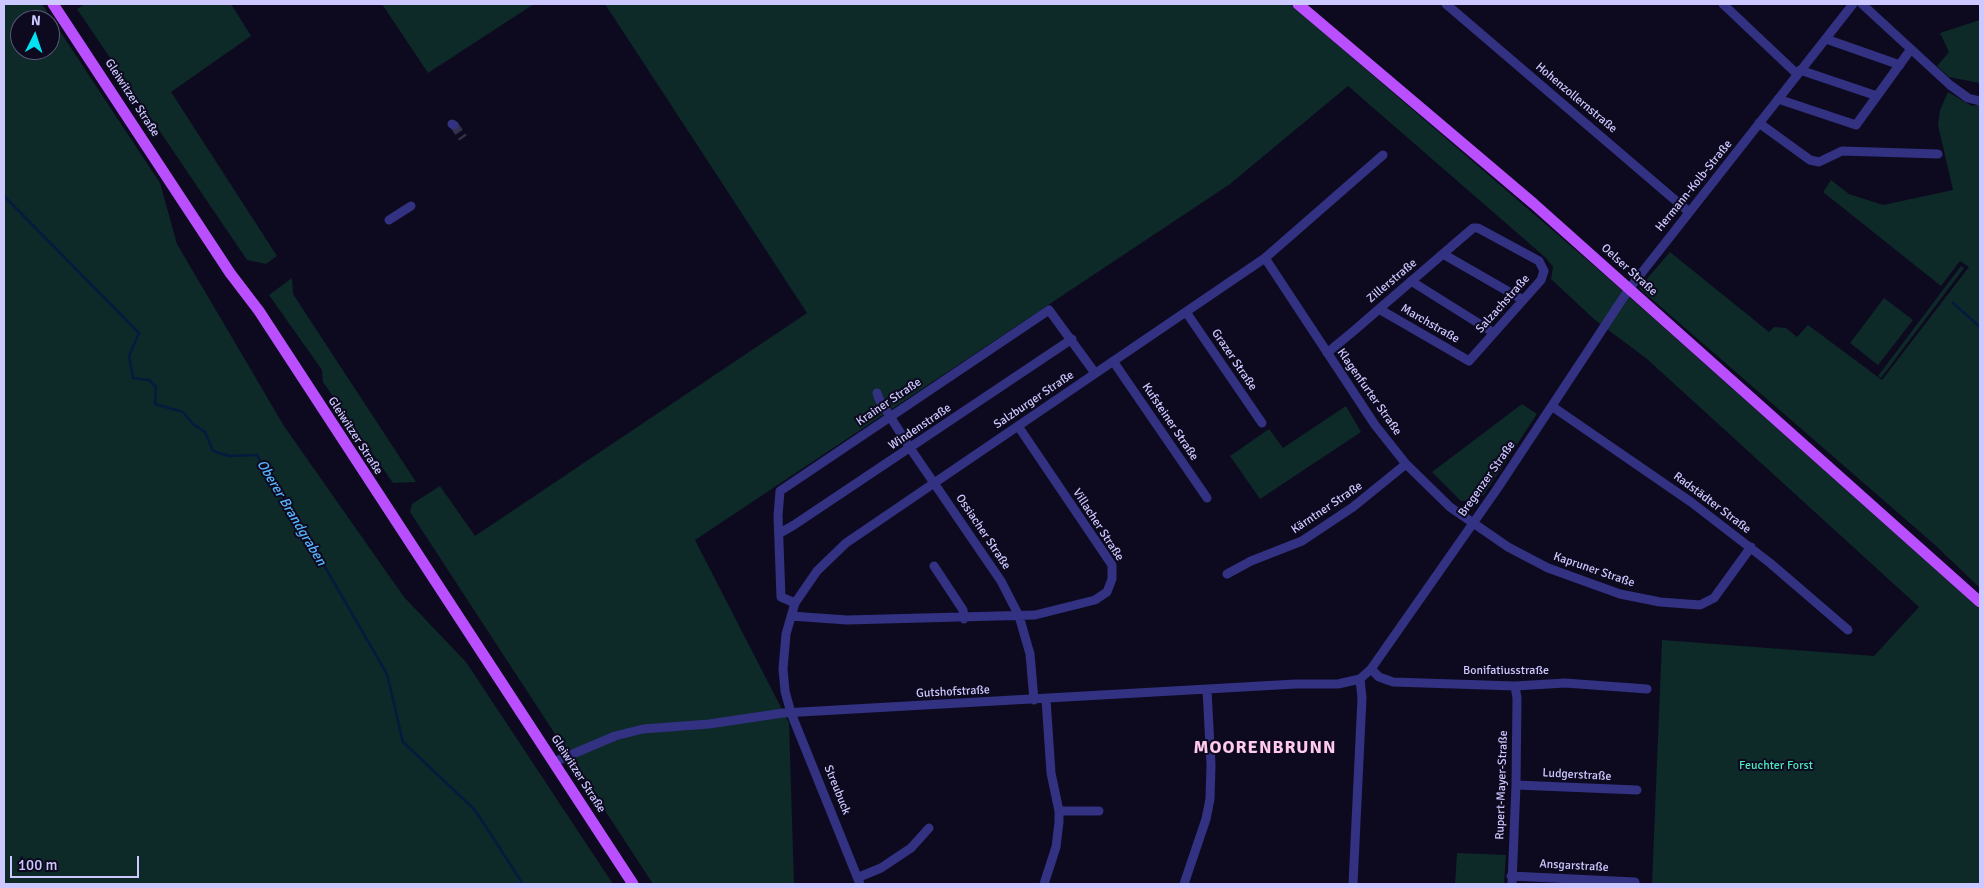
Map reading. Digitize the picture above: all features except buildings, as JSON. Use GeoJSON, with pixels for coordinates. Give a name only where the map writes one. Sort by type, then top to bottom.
{"type":"FeatureCollection","features":[{"type":"Feature","properties":{"kind":"main road","name":"Gleiwitzer Straße"},"geometry":{"type":"LineString","coordinates":[[53,4],[230,273],[264,319],[376,494],[403,531],[633,884]]}},
{"type":"Feature","properties":{"kind":"main road","name":"Oelser Straße"},"geometry":{"type":"LineString","coordinates":[[1298,4],[1478,156],[1980,602]]}},
{"type":"Feature","properties":{"kind":"street","name":"Hohenzollernstraße"},"geometry":{"type":"LineString","coordinates":[[1446,4],[1689,212]]}},
{"type":"Feature","properties":{"kind":"street"},"geometry":{"type":"LineString","coordinates":[[1723,4],[1799,72],[1877,96]]}},
{"type":"Feature","properties":{"kind":"street","name":"Hermann-Kolb-Straße"},"geometry":{"type":"LineString","coordinates":[[1629,289],[1853,4]]}},
{"type":"Feature","properties":{"kind":"street"},"geometry":{"type":"LineString","coordinates":[[1862,4],[1950,85],[1968,98],[1980,101]]}},
{"type":"Feature","properties":{"kind":"street"},"geometry":{"type":"LineString","coordinates":[[1826,39],[1900,65]]}},
{"type":"Feature","properties":{"kind":"street"},"geometry":{"type":"LineString","coordinates":[[1778,99],[1856,125],[1911,49]]}},
{"type":"Feature","properties":{"kind":"street"},"geometry":{"type":"LineString","coordinates":[[1760,123],[1810,160],[1819,162],[1842,150],[1938,154]]}},
{"type":"Feature","properties":{"kind":"street","name":"Salzburger Straße"},"geometry":{"type":"LineString","coordinates":[[791,713],[783,670],[784,648],[795,603],[817,571],[846,543],[1265,258],[1383,155]]}},
{"type":"Feature","properties":{"kind":"street"},"geometry":{"type":"LineString","coordinates":[[389,220],[411,206]]}},
{"type":"Feature","properties":{"kind":"street","name":"Zillerstraße"},"geometry":{"type":"LineString","coordinates":[[1327,353],[1473,228],[1478,228],[1539,261]]}},
{"type":"Feature","properties":{"kind":"street"},"geometry":{"type":"LineString","coordinates":[[1443,254],[1523,300]]}},
{"type":"Feature","properties":{"kind":"street","name":"Klagenfurter Straße"},"geometry":{"type":"LineString","coordinates":[[1265,258],[1375,425],[1406,464],[1450,507],[1472,523]]}},
{"type":"Feature","properties":{"kind":"street","name":"Salzachstraße"},"geometry":{"type":"LineString","coordinates":[[1469,361],[1543,277],[1544,271],[1539,261]]}},
{"type":"Feature","properties":{"kind":"street"},"geometry":{"type":"LineString","coordinates":[[1411,281],[1494,333]]}},
{"type":"Feature","properties":{"kind":"street","name":"Bregenzer Straße"},"geometry":{"type":"LineString","coordinates":[[1360,679],[1371,669],[1472,523],[1552,407],[1629,289]]}},
{"type":"Feature","properties":{"kind":"street","name":"Marchstraße"},"geometry":{"type":"LineString","coordinates":[[1379,309],[1469,361]]}},
{"type":"Feature","properties":{"kind":"street","name":"Krainer Straße"},"geometry":{"type":"LineString","coordinates":[[795,603],[781,597],[778,506],[780,491],[1049,310],[1095,373]]}},
{"type":"Feature","properties":{"kind":"street","name":"Grazer Straße"},"geometry":{"type":"LineString","coordinates":[[1186,312],[1262,423]]}},
{"type":"Feature","properties":{"kind":"street","name":"Windenstraße"},"geometry":{"type":"LineString","coordinates":[[780,532],[794,525],[1072,339]]}},
{"type":"Feature","properties":{"kind":"street","name":"Kufsteiner Straße"},"geometry":{"type":"LineString","coordinates":[[1113,361],[1207,498]]}},
{"type":"Feature","properties":{"kind":"street","name":"Ossiacher Straße"},"geometry":{"type":"LineString","coordinates":[[877,393],[910,448],[935,482],[1000,581],[1019,616],[1029,649],[1034,700]]}},
{"type":"Feature","properties":{"kind":"street","name":"Radstädter Straße"},"geometry":{"type":"LineString","coordinates":[[1552,407],[1649,472],[1751,547],[1848,630]]}},
{"type":"Feature","properties":{"kind":"street","name":"Villacher Straße"},"geometry":{"type":"LineString","coordinates":[[791,616],[847,620],[964,619],[1035,615],[1095,600],[1107,592],[1113,571],[1112,565],[1018,426]]}},
{"type":"Feature","properties":{"kind":"street","name":"Kärntner Straße"},"geometry":{"type":"LineString","coordinates":[[1227,574],[1251,561],[1302,541],[1353,507],[1406,464]]}},
{"type":"Feature","properties":{"kind":"street","name":"Kapruner Straße"},"geometry":{"type":"LineString","coordinates":[[1472,523],[1540,564],[1572,578],[1643,599],[1689,605],[1700,605],[1714,598],[1751,547]]}},
{"type":"Feature","properties":{"kind":"street"},"geometry":{"type":"LineString","coordinates":[[934,566],[962,610],[964,619]]}},
{"type":"Feature","properties":{"kind":"street","name":"Bonifatiusstraße"},"geometry":{"type":"LineString","coordinates":[[1371,669],[1388,682],[1515,686],[1565,683],[1647,689]]}},
{"type":"Feature","properties":{"kind":"street","name":"Gutshofstraße"},"geometry":{"type":"LineString","coordinates":[[554,762],[615,736],[642,730],[696,726],[791,713],[1296,684],[1338,684],[1360,679]]}},
{"type":"Feature","properties":{"kind":"street"},"geometry":{"type":"LineString","coordinates":[[1353,884],[1362,698],[1360,679]]}},
{"type":"Feature","properties":{"kind":"street","name":"Rupert-Mayer-Straße"},"geometry":{"type":"LineString","coordinates":[[1512,880],[1516,785],[1515,686]]}},
{"type":"Feature","properties":{"kind":"street"},"geometry":{"type":"LineString","coordinates":[[1184,884],[1204,827],[1210,799],[1212,765],[1207,690]]}},
{"type":"Feature","properties":{"kind":"street"},"geometry":{"type":"LineString","coordinates":[[1044,884],[1056,847],[1059,811],[1051,773],[1046,699]]}},
{"type":"Feature","properties":{"kind":"street","name":"Streubuck"},"geometry":{"type":"LineString","coordinates":[[791,713],[860,881],[911,848],[929,828]]}},
{"type":"Feature","properties":{"kind":"street","name":"Ludgerstraße"},"geometry":{"type":"LineString","coordinates":[[1516,785],[1637,790]]}},
{"type":"Feature","properties":{"kind":"street"},"geometry":{"type":"LineString","coordinates":[[1059,811],[1099,811]]}},
{"type":"Feature","properties":{"kind":"street","name":"Ansgarstraße"},"geometry":{"type":"LineString","coordinates":[[1512,880],[1635,882]]}},
{"type":"Feature","properties":{"kind":"green space"},"geometry":{"type":"Polygon","coordinates":[[[4,4],[42,4],[46,10],[10,10],[10,60],[60,60],[60,31],[160,183],[177,244],[284,426],[404,597],[466,662],[613,884],[4,884],[4,4]]]}},
{"type":"Feature","properties":{"kind":"green space"},"geometry":{"type":"Polygon","coordinates":[[[85,4],[231,4],[251,36],[171,92],[277,256],[266,264],[247,260],[77,9],[85,4]]]}},
{"type":"Feature","properties":{"kind":"green space"},"geometry":{"type":"Polygon","coordinates":[[[382,4],[534,4],[428,73],[382,4]]]}},
{"type":"Feature","properties":{"kind":"green space","name":"Feuchter Forst"},"geometry":{"type":"Polygon","coordinates":[[[605,4],[1290,4],[1607,277],[1980,609],[1980,884],[1652,884],[1662,640],[1874,656],[1919,607],[1647,359],[1595,320],[1551,279],[1553,267],[1546,258],[1348,86],[1230,184],[695,540],[789,723],[794,884],[653,884],[410,512],[412,504],[440,486],[475,536],[807,313],[605,4]]]}},
{"type":"Feature","properties":{"kind":"green space"},"geometry":{"type":"Polygon","coordinates":[[[1980,20],[1980,83],[1949,77],[1937,66],[1949,52],[1940,33],[1980,20]]]}},
{"type":"Feature","properties":{"kind":"green space"},"geometry":{"type":"Polygon","coordinates":[[[1948,92],[1972,106],[1980,104],[1980,588],[1934,544],[1639,288],[1670,252],[1769,332],[1774,327],[1786,328],[1797,337],[1808,325],[1882,380],[1969,267],[1960,261],[1941,286],[1823,192],[1831,180],[1849,194],[1883,205],[1953,190],[1938,125],[1940,110],[1948,92]]]}},
{"type":"Feature","properties":{"kind":"green space"},"geometry":{"type":"Polygon","coordinates":[[[1961,266],[1964,268],[1881,378],[1878,376],[1961,266]]]}},
{"type":"Feature","properties":{"kind":"green space"},"geometry":{"type":"Polygon","coordinates":[[[292,278],[293,294],[416,482],[393,483],[323,382],[322,370],[269,295],[292,278]]]}},
{"type":"Feature","properties":{"kind":"green space"},"geometry":{"type":"Polygon","coordinates":[[[1884,298],[1913,320],[1878,365],[1850,343],[1884,298]]]}},
{"type":"Feature","properties":{"kind":"green space"},"geometry":{"type":"Polygon","coordinates":[[[1522,404],[1537,414],[1483,496],[1476,491],[1470,501],[1461,501],[1432,472],[1522,404]]]}},
{"type":"Feature","properties":{"kind":"green space"},"geometry":{"type":"Polygon","coordinates":[[[1346,406],[1361,432],[1260,499],[1230,456],[1269,429],[1283,448],[1346,406]]]}},
{"type":"Feature","properties":{"kind":"green space"},"geometry":{"type":"Polygon","coordinates":[[[1457,853],[1506,855],[1504,884],[1455,884],[1457,853]]]}},
{"type":"Feature","properties":{"kind":"waterway","name":"Oberer Brandgraben"},"geometry":{"type":"LineString","coordinates":[[4,196],[139,333],[129,356],[133,378],[149,380],[156,387],[155,404],[183,412],[193,424],[205,432],[213,451],[229,456],[257,455],[387,674],[403,742],[475,810],[523,884]]}},
{"type":"Feature","properties":{"kind":"waterway"},"geometry":{"type":"LineString","coordinates":[[1953,303],[1980,327]]}},
{"type":"Feature","properties":{"kind":"tunnel"},"geometry":{"type":"LineString","coordinates":[[454,125],[463,138]]}},
{"type":"Feature","properties":{"kind":"district","name":"MOORENBRUNN"},"geometry":{"type":"Point","coordinates":[1265,748]}}]}
